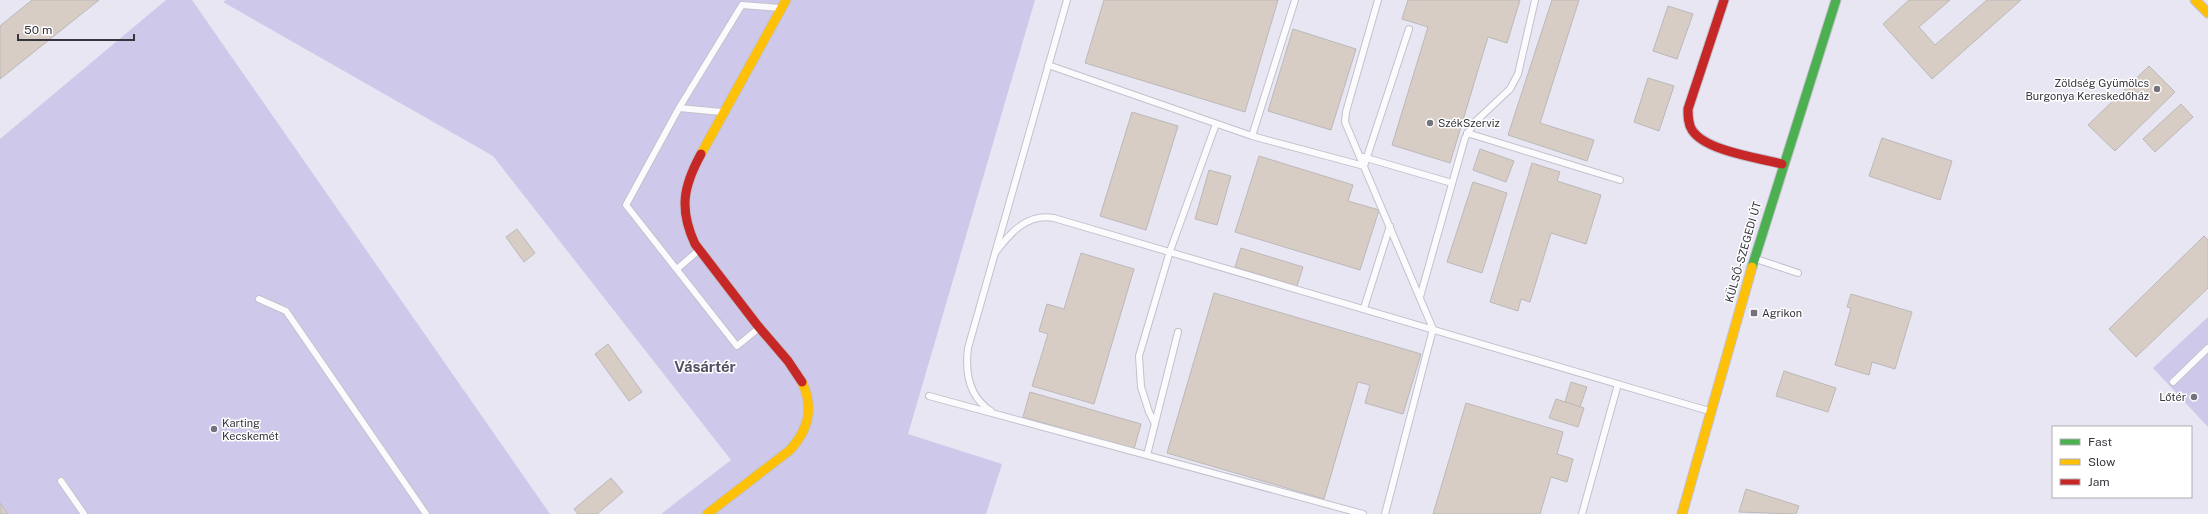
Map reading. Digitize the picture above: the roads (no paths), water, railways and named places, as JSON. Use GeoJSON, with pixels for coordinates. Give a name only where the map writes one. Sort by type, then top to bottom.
{"type":"FeatureCollection","features":[{"type":"Feature","properties":{"kind":"street"},"geometry":{"type":"LineString","coordinates":[[1724,0],[1688,109],[1688,119],[1692,132],[1710,144],[1782,164]]}},
{"type":"Feature","properties":{"kind":"street","name":"KÜLSŐ-SZEGEDI ÚT"},"geometry":{"type":"LineString","coordinates":[[1682,514],[1709,411],[1782,164],[1836,0]]}},
{"type":"Feature","properties":{"kind":"street"},"geometry":{"type":"LineString","coordinates":[[2195,0],[2208,13]]}},
{"type":"Feature","properties":{"kind":"street"},"geometry":{"type":"LineString","coordinates":[[707,514],[790,450],[802,438],[807,428],[810,414],[809,400],[802,384],[793,370],[700,249],[687,228],[684,197],[688,182],[697,162],[784,4]]}},
{"type":"Feature","properties":{"kind":"lane"},"geometry":{"type":"LineString","coordinates":[[998,415],[987,408],[977,397],[967,371],[968,348],[1067,0]]}},
{"type":"Feature","properties":{"kind":"lane"},"geometry":{"type":"LineString","coordinates":[[1252,136],[1295,0]]}},
{"type":"Feature","properties":{"kind":"lane"},"geometry":{"type":"LineString","coordinates":[[1378,0],[1346,112],[1345,122],[1433,329],[1385,514]]}},
{"type":"Feature","properties":{"kind":"lane"},"geometry":{"type":"LineString","coordinates":[[1420,297],[1467,133],[1475,122],[1510,90],[1514,83],[1518,74],[1535,0]]}},
{"type":"Feature","properties":{"kind":"lane"},"geometry":{"type":"LineString","coordinates":[[760,327],[738,346],[626,205],[679,108],[742,6],[784,4]]}},
{"type":"Feature","properties":{"kind":"lane"},"geometry":{"type":"LineString","coordinates":[[1364,166],[1409,29]]}},
{"type":"Feature","properties":{"kind":"lane"},"geometry":{"type":"LineString","coordinates":[[1048,65],[1252,136],[1364,166]]}},
{"type":"Feature","properties":{"kind":"lane"},"geometry":{"type":"LineString","coordinates":[[679,108],[724,112]]}},
{"type":"Feature","properties":{"kind":"lane"},"geometry":{"type":"LineString","coordinates":[[1155,424],[1149,412],[1141,387],[1139,356],[1170,252],[1216,124]]}},
{"type":"Feature","properties":{"kind":"lane"},"geometry":{"type":"LineString","coordinates":[[1467,133],[1620,180]]}},
{"type":"Feature","properties":{"kind":"lane"},"geometry":{"type":"LineString","coordinates":[[1360,156],[1452,183]]}},
{"type":"Feature","properties":{"kind":"lane"},"geometry":{"type":"LineString","coordinates":[[995,253],[1019,227],[1036,216],[1044,216],[1364,308],[1709,411]]}},
{"type":"Feature","properties":{"kind":"lane"},"geometry":{"type":"LineString","coordinates":[[1364,308],[1390,226]]}},
{"type":"Feature","properties":{"kind":"lane"},"geometry":{"type":"LineString","coordinates":[[677,269],[700,249]]}},
{"type":"Feature","properties":{"kind":"lane"},"geometry":{"type":"LineString","coordinates":[[1754,258],[1798,273]]}},
{"type":"Feature","properties":{"kind":"lane"},"geometry":{"type":"LineString","coordinates":[[259,299],[286,311],[426,514]]}},
{"type":"Feature","properties":{"kind":"lane"},"geometry":{"type":"LineString","coordinates":[[1147,456],[1178,332]]}},
{"type":"Feature","properties":{"kind":"lane"},"geometry":{"type":"LineString","coordinates":[[2173,382],[2208,348]]}},
{"type":"Feature","properties":{"kind":"lane"},"geometry":{"type":"LineString","coordinates":[[1582,514],[1618,384]]}},
{"type":"Feature","properties":{"kind":"lane"},"geometry":{"type":"LineString","coordinates":[[929,396],[1363,514]]}},
{"type":"Feature","properties":{"kind":"lane"},"geometry":{"type":"LineString","coordinates":[[61,481],[84,514]]}},
{"type":"Feature","properties":{"kind":"place","name":"Zöldség Gyümölcs Burgonya Kereskedőház"},"geometry":{"type":"Point","coordinates":[2157,89]}},
{"type":"Feature","properties":{"kind":"place","name":"SzékSzerviz"},"geometry":{"type":"Point","coordinates":[1430,123]}},
{"type":"Feature","properties":{"kind":"place","name":"Agrikon"},"geometry":{"type":"Point","coordinates":[1754,313]}},
{"type":"Feature","properties":{"kind":"place","name":"Lőtér"},"geometry":{"type":"Point","coordinates":[2194,397]}},
{"type":"Feature","properties":{"kind":"place","name":"Karting Kecskemét"},"geometry":{"type":"Point","coordinates":[214,429]}},
{"type":"Feature","properties":{"kind":"district","name":"Vásártér"},"geometry":{"type":"Point","coordinates":[705,367]}}]}
